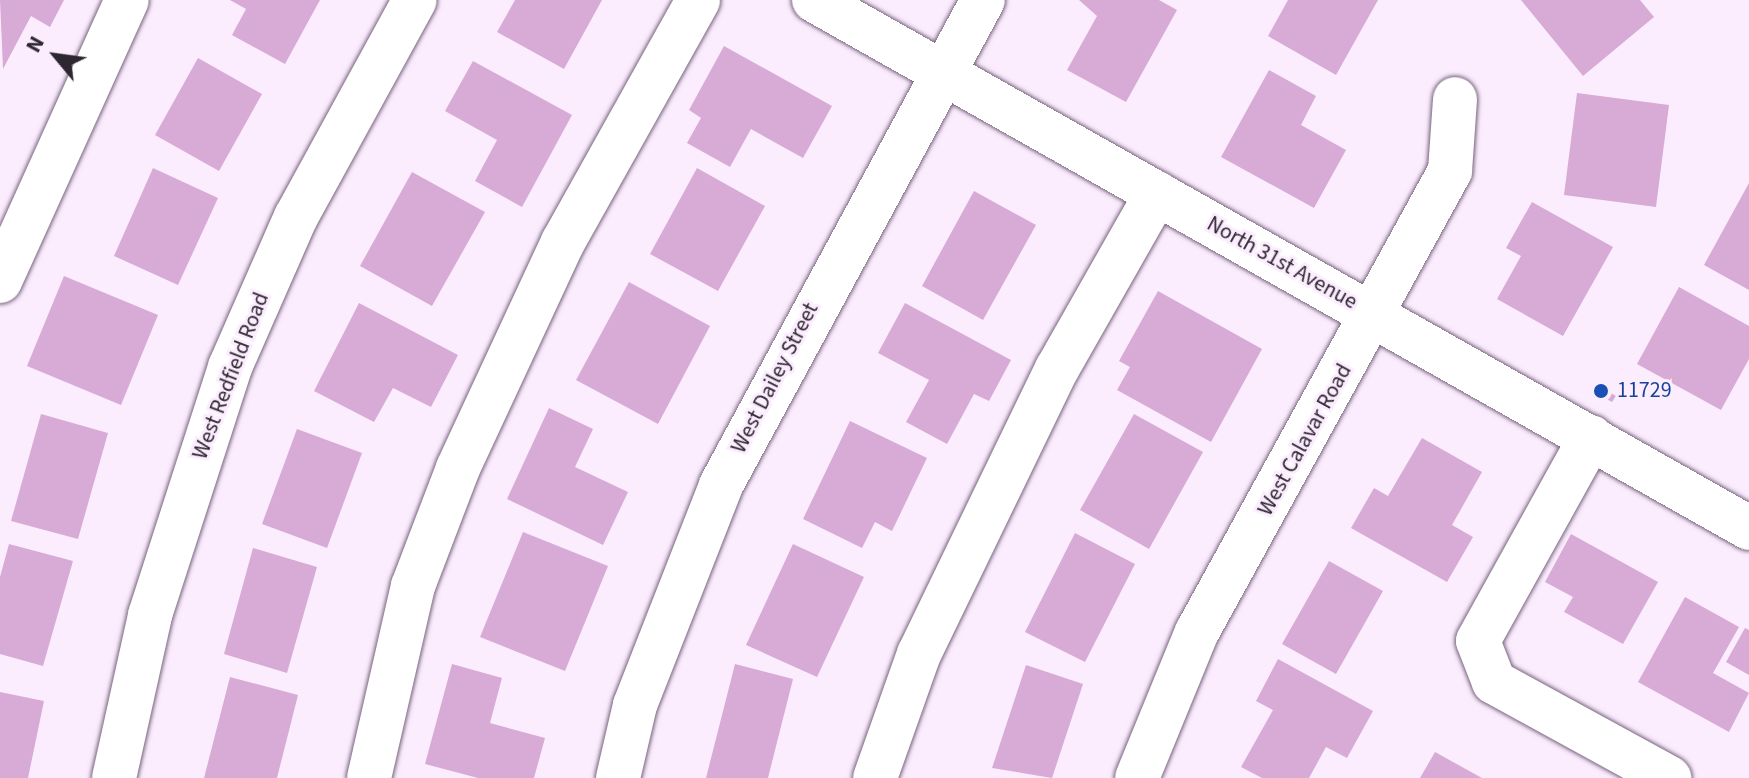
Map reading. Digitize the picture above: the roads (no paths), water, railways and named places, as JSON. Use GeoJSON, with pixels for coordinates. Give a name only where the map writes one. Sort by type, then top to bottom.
{"type":"FeatureCollection","features":[{"type":"Feature","properties":{"kind":"street"},"geometry":{"type":"LineString","coordinates":[[0,281],[127,0]]}},
{"type":"Feature","properties":{"kind":"street","name":"West Redfield Road"},"geometry":{"type":"LineString","coordinates":[[114,778],[150,615],[230,367],[296,217],[415,0]]}},
{"type":"Feature","properties":{"kind":"street"},"geometry":{"type":"LineString","coordinates":[[369,778],[413,586],[458,468],[563,242],[698,0]]}},
{"type":"Feature","properties":{"kind":"street","name":"North 31st Avenue"},"geometry":{"type":"LineString","coordinates":[[814,0],[1749,528]]}},
{"type":"Feature","properties":{"kind":"street","name":"West Dailey Street"},"geometry":{"type":"LineString","coordinates":[[618,778],[635,705],[721,485],[983,0]]}},
{"type":"Feature","properties":{"kind":"street","name":"West Calavar Road"},"geometry":{"type":"LineString","coordinates":[[1137,778],[1197,632],[1450,171],[1455,99]]}},
{"type":"Feature","properties":{"kind":"street"},"geometry":{"type":"LineString","coordinates":[[875,778],[926,640],[1057,369],[1157,193]]}},
{"type":"Feature","properties":{"kind":"street"},"geometry":{"type":"LineString","coordinates":[[1591,437],[1478,641],[1494,682],[1669,778]]}},
{"type":"Feature","properties":{"kind":"place","name":"11729"},"geometry":{"type":"Point","coordinates":[1601,391]}}]}
